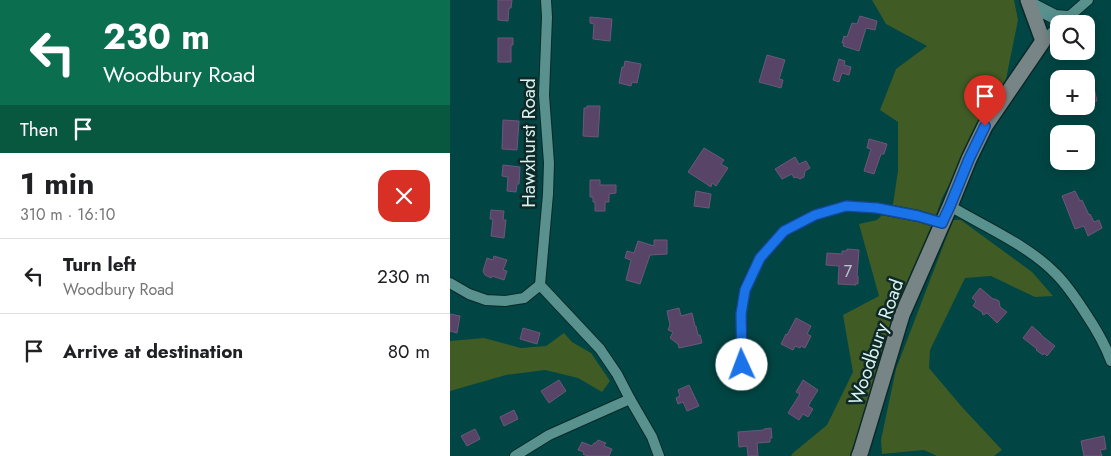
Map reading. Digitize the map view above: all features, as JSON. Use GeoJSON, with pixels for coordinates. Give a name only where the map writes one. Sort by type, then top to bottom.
{"type":"FeatureCollection","features":[{"type":"Feature","properties":{"kind":"main road"},"geometry":{"type":"LineString","coordinates":[[1029,2],[1043,41]]}},
{"type":"Feature","properties":{"kind":"main road","name":"Woodbury Road"},"geometry":{"type":"LineString","coordinates":[[859,456],[902,315],[969,159],[985,126],[1043,41]]}},
{"type":"Feature","properties":{"kind":"street","name":"Hawxhurst Road"},"geometry":{"type":"LineString","coordinates":[[540,285],[549,163],[544,95],[546,0]]}},
{"type":"Feature","properties":{"kind":"street"},"geometry":{"type":"LineString","coordinates":[[1072,15],[1088,0]]}},
{"type":"Feature","properties":{"kind":"street"},"geometry":{"type":"LineString","coordinates":[[1029,2],[1052,15]]}},
{"type":"Feature","properties":{"kind":"street"},"geometry":{"type":"LineString","coordinates":[[1043,41],[1050,35]]}},
{"type":"Feature","properties":{"kind":"street"},"geometry":{"type":"LineString","coordinates":[[743,379],[741,314],[745,290],[760,258],[784,231],[815,215],[846,206],[877,208],[942,223]]}},
{"type":"Feature","properties":{"kind":"street"},"geometry":{"type":"LineString","coordinates":[[950,206],[1009,240],[1056,274],[1091,320],[1107,349],[1111,361]]}},
{"type":"Feature","properties":{"kind":"street"},"geometry":{"type":"LineString","coordinates":[[450,283],[469,294],[486,300],[506,301],[524,298],[540,285],[600,349],[617,374],[652,437],[659,456]]}},
{"type":"Feature","properties":{"kind":"street"},"geometry":{"type":"LineString","coordinates":[[515,456],[549,435],[630,399]]}},
{"type":"Feature","properties":{"kind":"green space"},"geometry":{"type":"Polygon","coordinates":[[[872,0],[1014,0],[1018,20],[1006,79],[942,198],[853,456],[791,456],[827,425],[853,372],[843,315],[879,296],[859,224],[877,220],[893,204],[898,171],[898,122],[880,110],[896,69],[927,46],[886,24],[872,0]]]}},
{"type":"Feature","properties":{"kind":"green space"},"geometry":{"type":"Polygon","coordinates":[[[953,220],[961,220],[1032,272],[1053,296],[1035,297],[991,276],[965,278],[930,350],[929,368],[1002,450],[994,456],[937,456],[924,450],[882,454],[881,440],[896,369],[953,220]]]}},
{"type":"Feature","properties":{"kind":"green space"},"geometry":{"type":"Polygon","coordinates":[[[564,333],[572,342],[591,353],[610,381],[602,392],[578,378],[545,370],[506,375],[450,391],[450,341],[484,338],[521,348],[546,346],[564,333]]]}},
{"type":"Feature","properties":{"kind":"building"},"geometry":{"type":"Polygon","coordinates":[[[498,0],[512,0],[508,21],[498,20],[498,0]]]}},
{"type":"Feature","properties":{"kind":"building"},"geometry":{"type":"Polygon","coordinates":[[[860,16],[877,21],[875,30],[866,28],[859,51],[843,46],[844,43],[842,43],[844,36],[847,37],[852,23],[857,24],[860,16]]]}},
{"type":"Feature","properties":{"kind":"building"},"geometry":{"type":"Polygon","coordinates":[[[590,17],[612,19],[610,41],[593,39],[594,24],[590,23],[590,17]]]}},
{"type":"Feature","properties":{"kind":"building"},"geometry":{"type":"Polygon","coordinates":[[[498,38],[513,38],[511,62],[498,62],[498,38]]]}},
{"type":"Feature","properties":{"kind":"building"},"geometry":{"type":"Polygon","coordinates":[[[767,55],[785,60],[779,79],[783,80],[781,88],[759,82],[767,55]]]}},
{"type":"Feature","properties":{"kind":"building"},"geometry":{"type":"Polygon","coordinates":[[[839,59],[845,61],[844,65],[851,67],[849,75],[842,73],[839,82],[833,80],[839,59]]]}},
{"type":"Feature","properties":{"kind":"building"},"geometry":{"type":"Polygon","coordinates":[[[625,61],[641,64],[637,83],[632,82],[631,86],[619,83],[625,61]]]}},
{"type":"Feature","properties":{"kind":"building"},"geometry":{"type":"Polygon","coordinates":[[[587,106],[600,106],[598,137],[583,136],[584,108],[587,108],[587,106]]]}},
{"type":"Feature","properties":{"kind":"building"},"geometry":{"type":"Polygon","coordinates":[[[503,120],[519,121],[517,150],[502,149],[503,120]]]}},
{"type":"Feature","properties":{"kind":"building"},"geometry":{"type":"Polygon","coordinates":[[[869,139],[887,144],[884,154],[881,154],[874,174],[864,171],[871,149],[867,148],[869,139]]]}},
{"type":"Feature","properties":{"kind":"building"},"geometry":{"type":"Polygon","coordinates":[[[704,148],[724,160],[721,164],[728,168],[716,186],[712,183],[711,187],[688,172],[704,148]]]}},
{"type":"Feature","properties":{"kind":"building"},"geometry":{"type":"Polygon","coordinates":[[[795,157],[799,164],[806,161],[810,168],[805,171],[804,177],[800,179],[794,178],[792,174],[782,179],[775,169],[795,157]]]}},
{"type":"Feature","properties":{"kind":"building"},"geometry":{"type":"Polygon","coordinates":[[[503,165],[520,167],[519,184],[517,184],[516,192],[507,191],[508,177],[502,176],[503,165]]]}},
{"type":"Feature","properties":{"kind":"building"},"geometry":{"type":"Polygon","coordinates":[[[590,180],[600,180],[600,185],[616,185],[616,193],[609,194],[609,202],[605,202],[605,211],[595,211],[595,202],[593,202],[593,197],[590,197],[590,180]]]}},
{"type":"Feature","properties":{"kind":"building"},"geometry":{"type":"Polygon","coordinates":[[[696,191],[711,194],[709,208],[694,206],[696,191]]]}},
{"type":"Feature","properties":{"kind":"building"},"geometry":{"type":"Polygon","coordinates":[[[1075,191],[1094,222],[1099,220],[1102,228],[1088,236],[1084,226],[1075,229],[1062,196],[1075,191]]]}},
{"type":"Feature","properties":{"kind":"building"},"geometry":{"type":"Polygon","coordinates":[[[491,210],[504,211],[503,220],[506,220],[504,238],[491,236],[493,219],[490,219],[491,210]]]}},
{"type":"Feature","properties":{"kind":"building"},"geometry":{"type":"Polygon","coordinates":[[[654,240],[667,240],[667,254],[650,255],[640,284],[626,280],[631,260],[625,258],[627,251],[634,253],[638,241],[654,246],[654,240]]]}},
{"type":"Feature","properties":{"kind":"building"},"geometry":{"type":"Polygon","coordinates":[[[847,249],[859,250],[858,284],[856,283],[856,285],[838,284],[839,266],[826,265],[827,253],[842,254],[842,251],[847,251],[847,249]]]}},
{"type":"Feature","properties":{"kind":"building"},"geometry":{"type":"Polygon","coordinates":[[[494,256],[507,260],[503,270],[507,271],[504,280],[492,276],[491,278],[485,275],[483,271],[487,258],[493,260],[494,256]]]}},
{"type":"Feature","properties":{"kind":"building"},"geometry":{"type":"Polygon","coordinates":[[[980,288],[993,299],[999,301],[1000,307],[1007,312],[997,323],[987,313],[983,315],[982,312],[973,306],[976,301],[972,298],[980,288]]]}},
{"type":"Feature","properties":{"kind":"building"},"geometry":{"type":"Polygon","coordinates":[[[679,308],[681,316],[692,313],[702,343],[679,348],[678,344],[670,338],[673,332],[668,330],[670,325],[667,311],[679,308]]]}},
{"type":"Feature","properties":{"kind":"building"},"geometry":{"type":"Polygon","coordinates":[[[450,314],[460,316],[457,333],[450,331],[450,314]]]}},
{"type":"Feature","properties":{"kind":"building"},"geometry":{"type":"Polygon","coordinates":[[[796,318],[811,326],[807,334],[811,336],[805,348],[795,346],[793,350],[781,344],[796,318]]]}},
{"type":"Feature","properties":{"kind":"building"},"geometry":{"type":"Polygon","coordinates":[[[1032,326],[1055,346],[1047,356],[1036,350],[1023,338],[1032,326]]]}},
{"type":"Feature","properties":{"kind":"building"},"geometry":{"type":"Polygon","coordinates":[[[523,328],[540,333],[537,344],[520,339],[523,328]]]}},
{"type":"Feature","properties":{"kind":"building"},"geometry":{"type":"Polygon","coordinates":[[[559,380],[566,391],[549,403],[541,391],[559,380]]]}},
{"type":"Feature","properties":{"kind":"building"},"geometry":{"type":"Polygon","coordinates":[[[803,380],[818,390],[808,406],[813,409],[808,417],[803,414],[799,420],[788,413],[800,394],[796,392],[803,380]]]}},
{"type":"Feature","properties":{"kind":"building"},"geometry":{"type":"Polygon","coordinates":[[[689,385],[699,406],[687,411],[683,402],[678,404],[676,398],[680,396],[678,390],[689,385]]]}},
{"type":"Feature","properties":{"kind":"building"},"geometry":{"type":"Polygon","coordinates":[[[514,410],[518,419],[504,426],[500,417],[514,410]]]}},
{"type":"Feature","properties":{"kind":"building"},"geometry":{"type":"Polygon","coordinates":[[[771,428],[772,438],[770,438],[770,442],[757,443],[758,456],[748,456],[747,446],[739,447],[738,432],[771,428]]]}},
{"type":"Feature","properties":{"kind":"building"},"geometry":{"type":"Polygon","coordinates":[[[475,429],[480,439],[467,446],[461,436],[475,429]]]}},
{"type":"Feature","properties":{"kind":"building"},"geometry":{"type":"Polygon","coordinates":[[[1104,436],[1106,449],[1100,450],[1102,456],[1084,456],[1081,441],[1104,436]]]}},
{"type":"Feature","properties":{"kind":"building"},"geometry":{"type":"Polygon","coordinates":[[[598,440],[606,443],[604,446],[612,449],[609,456],[587,456],[583,454],[584,452],[578,450],[582,442],[592,446],[598,440]]]}},
{"type":"Feature","properties":{"kind":"route"},"geometry":{"type":"LineString","coordinates":[[742,365],[741,314],[745,290],[760,258],[784,231],[815,215],[846,206],[877,208],[942,223],[985,126]]}}]}
